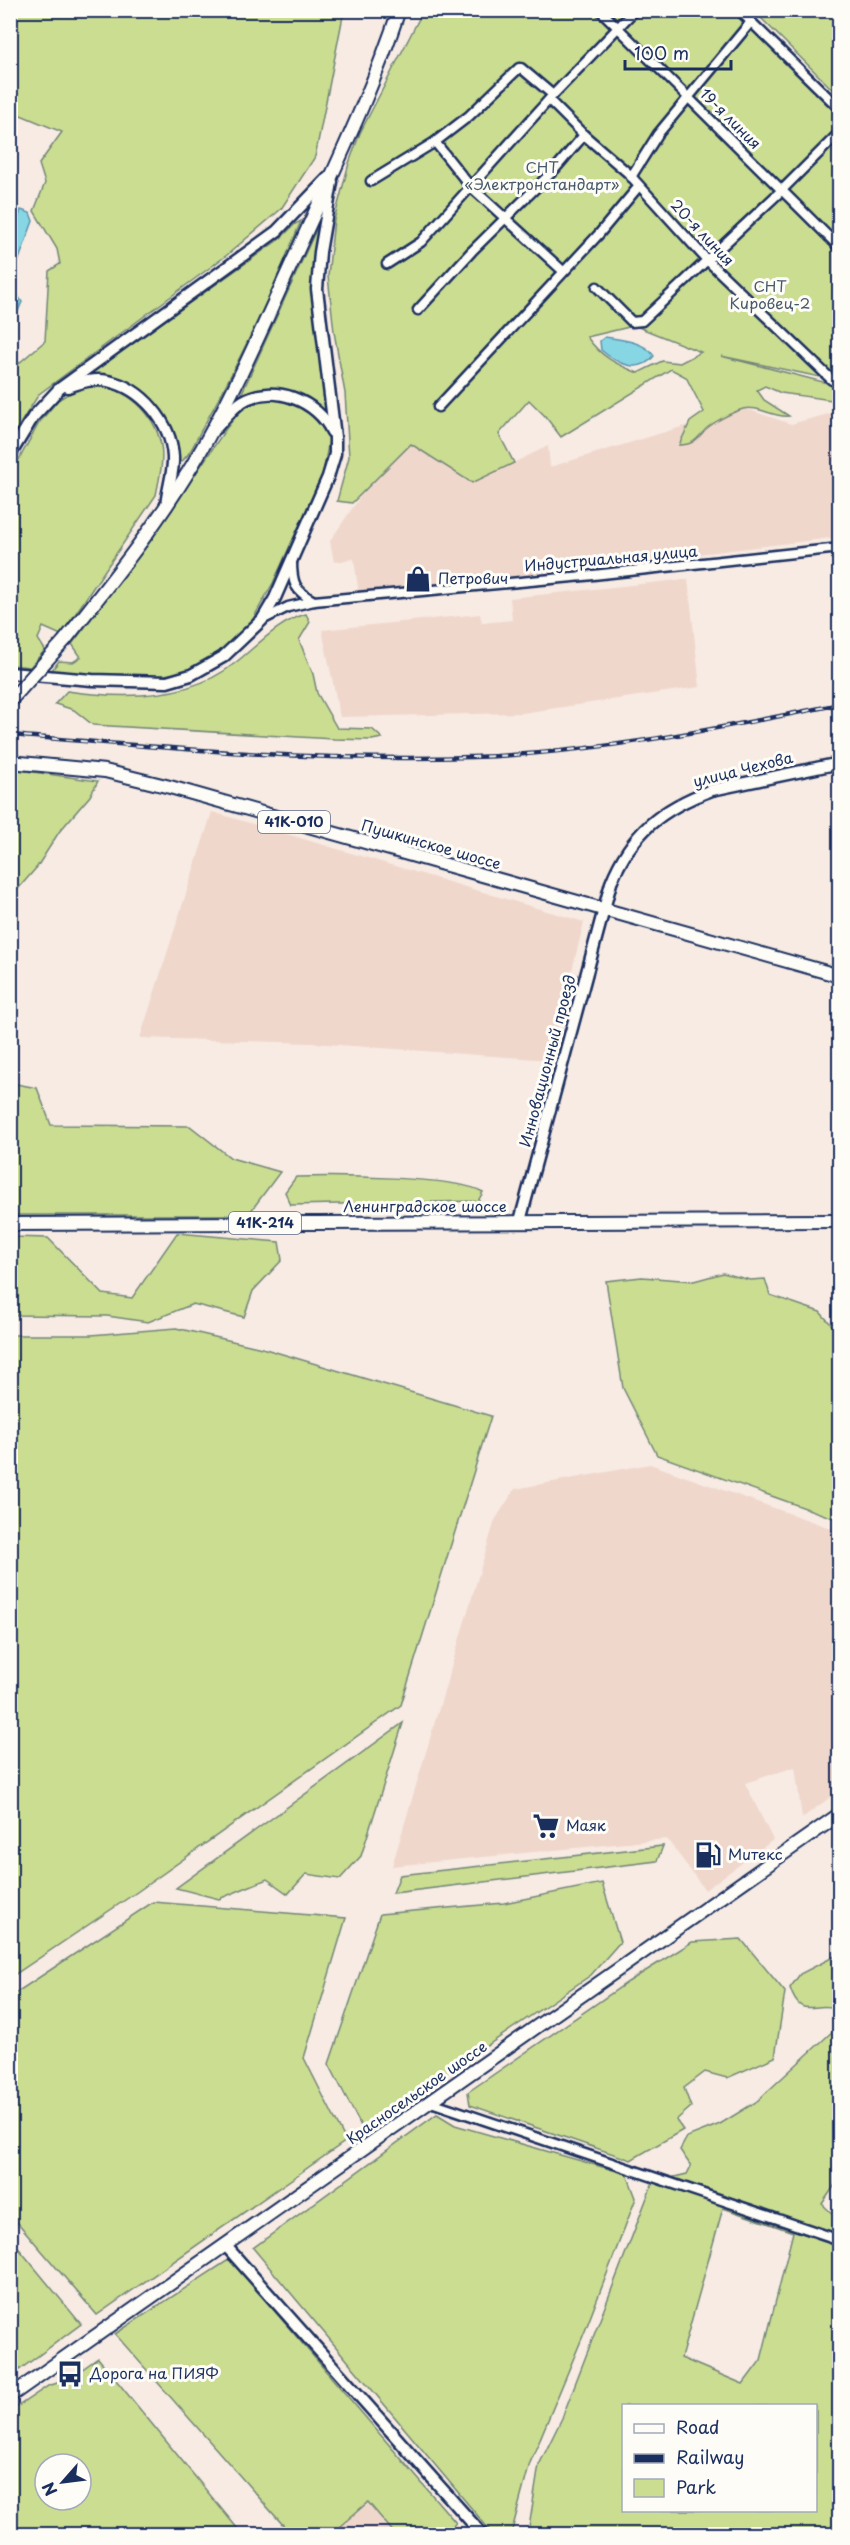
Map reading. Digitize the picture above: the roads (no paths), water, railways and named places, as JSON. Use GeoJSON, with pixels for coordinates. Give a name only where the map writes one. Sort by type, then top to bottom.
{"type":"FeatureCollection","features":[{"type":"Feature","properties":{"kind":"main road"},"geometry":{"type":"LineString","coordinates":[[385,51],[397,10]]}},
{"type":"Feature","properties":{"kind":"main road"},"geometry":{"type":"LineString","coordinates":[[10,701],[65,640],[165,507],[210,435],[249,357],[333,173],[385,51],[408,10]]}},
{"type":"Feature","properties":{"kind":"main road","name":"Пушкинское шоссе"},"geometry":{"type":"LineString","coordinates":[[10,762],[105,771],[170,787],[840,976]]}},
{"type":"Feature","properties":{"kind":"main road","name":"Ленинградское шоссе"},"geometry":{"type":"LineString","coordinates":[[10,1224],[840,1221]]}},
{"type":"Feature","properties":{"kind":"main road","name":"Красносельское шоссе"},"geometry":{"type":"LineString","coordinates":[[10,2396],[840,1814]]}},
{"type":"Feature","properties":{"kind":"street","name":"19-я линия"},"geometry":{"type":"LineString","coordinates":[[600,10],[840,248]]}},
{"type":"Feature","properties":{"kind":"street"},"geometry":{"type":"LineString","coordinates":[[387,264],[421,242],[551,97],[634,10]]}},
{"type":"Feature","properties":{"kind":"street"},"geometry":{"type":"LineString","coordinates":[[739,10],[840,109]]}},
{"type":"Feature","properties":{"kind":"street"},"geometry":{"type":"LineString","coordinates":[[632,177],[658,134],[750,23]]}},
{"type":"Feature","properties":{"kind":"street","name":"20-я линия"},"geometry":{"type":"LineString","coordinates":[[435,142],[469,116],[521,68],[551,97],[584,135],[632,177],[707,260],[832,380]]}},
{"type":"Feature","properties":{"kind":"street"},"geometry":{"type":"LineString","coordinates":[[597,287],[632,322],[642,321],[781,191],[840,132]]}},
{"type":"Feature","properties":{"kind":"street"},"geometry":{"type":"LineString","coordinates":[[418,310],[472,251],[555,169],[584,135]]}},
{"type":"Feature","properties":{"kind":"street"},"geometry":{"type":"LineString","coordinates":[[372,181],[435,142],[470,186],[563,271]]}},
{"type":"Feature","properties":{"kind":"street"},"geometry":{"type":"LineString","coordinates":[[10,455],[33,417],[59,389],[277,231],[333,173]]}},
{"type":"Feature","properties":{"kind":"street"},"geometry":{"type":"LineString","coordinates":[[10,673],[141,683],[179,680],[208,667],[223,657],[262,620],[292,562],[328,477],[334,454],[335,437],[317,289],[320,252],[333,173]]}},
{"type":"Feature","properties":{"kind":"street"},"geometry":{"type":"LineString","coordinates":[[438,407],[599,234],[639,186]]}},
{"type":"Feature","properties":{"kind":"street"},"geometry":{"type":"LineString","coordinates":[[59,389],[93,380],[108,381],[123,386],[153,407],[169,438],[173,457],[165,507]]}},
{"type":"Feature","properties":{"kind":"street"},"geometry":{"type":"LineString","coordinates":[[210,435],[239,404],[256,396],[273,394],[290,397],[312,408],[325,420],[335,437]]}},
{"type":"Feature","properties":{"kind":"street","name":"Индустриальная улица"},"geometry":{"type":"LineString","coordinates":[[262,620],[288,607],[314,601],[584,576],[840,548]]}},
{"type":"Feature","properties":{"kind":"street"},"geometry":{"type":"LineString","coordinates":[[292,562],[292,581],[296,589],[314,601]]}},
{"type":"Feature","properties":{"kind":"street","name":"улица Чехова"},"geometry":{"type":"LineString","coordinates":[[604,909],[619,864],[634,839],[651,822],[670,810],[692,797],[712,790],[840,763]]}},
{"type":"Feature","properties":{"kind":"street","name":"Инновационный проезд"},"geometry":{"type":"LineString","coordinates":[[520,1221],[604,909]]}},
{"type":"Feature","properties":{"kind":"street"},"geometry":{"type":"LineString","coordinates":[[431,2102],[840,2240]]}},
{"type":"Feature","properties":{"kind":"street"},"geometry":{"type":"LineString","coordinates":[[226,2246],[482,2535]]}},
{"type":"Feature","properties":{"kind":"water"},"geometry":{"type":"Polygon","coordinates":[[[21,210],[30,213],[33,221],[13,276],[14,290],[22,302],[18,311],[12,308],[11,239],[21,210]]]}},
{"type":"Feature","properties":{"kind":"water"},"geometry":{"type":"Polygon","coordinates":[[[605,337],[639,344],[654,356],[642,365],[620,363],[601,350],[600,341],[605,337]]]}},
{"type":"Feature","properties":{"kind":"railway"},"geometry":{"type":"LineString","coordinates":[[10,735],[298,756],[472,757],[565,751],[611,745],[703,731],[840,704]]}},
{"type":"Feature","properties":{"kind":"place","name":"Петрович"},"geometry":{"type":"Point","coordinates":[418,579]}},
{"type":"Feature","properties":{"kind":"place","name":"Маяк"},"geometry":{"type":"Point","coordinates":[546,1826]}},
{"type":"Feature","properties":{"kind":"place","name":"Митекс"},"geometry":{"type":"Point","coordinates":[708,1855]}},
{"type":"Feature","properties":{"kind":"place","name":"Дорога на ПИЯФ"},"geometry":{"type":"Point","coordinates":[70,2374]}},
{"type":"Feature","properties":{"kind":"park label","name":"СНТ «Электронстандарт»"},"geometry":{"type":"Point","coordinates":[542,176]}},
{"type":"Feature","properties":{"kind":"park label","name":"СНТ Кировец-2"},"geometry":{"type":"Point","coordinates":[770,296]}}]}
